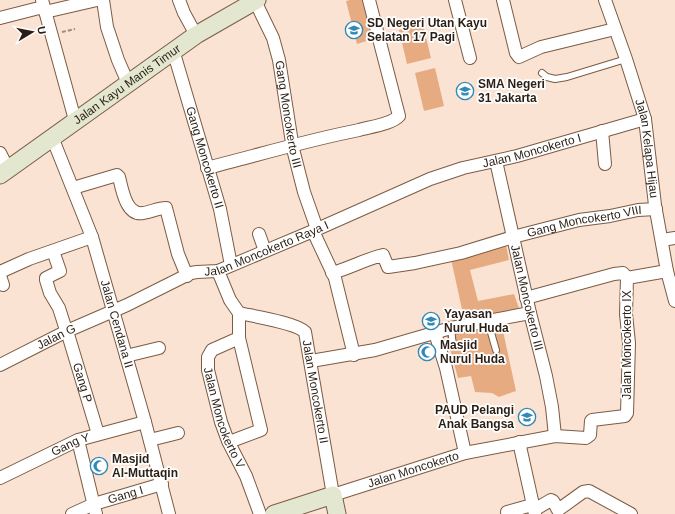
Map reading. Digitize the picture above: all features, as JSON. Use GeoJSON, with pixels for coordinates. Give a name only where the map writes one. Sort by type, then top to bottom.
{"type":"FeatureCollection","features":[{"type":"Feature","properties":{"kind":"street"},"geometry":{"type":"LineString","coordinates":[[0,18],[43,6],[97,0]]}},
{"type":"Feature","properties":{"kind":"street"},"geometry":{"type":"LineString","coordinates":[[102,0],[107,27],[118,60],[128,83]]}},
{"type":"Feature","properties":{"kind":"street"},"geometry":{"type":"LineString","coordinates":[[179,0],[196,35]]}},
{"type":"Feature","properties":{"kind":"street"},"geometry":{"type":"LineString","coordinates":[[207,168],[325,136],[396,120],[399,116],[370,0]]}},
{"type":"Feature","properties":{"kind":"street"},"geometry":{"type":"LineString","coordinates":[[455,0],[470,58]]}},
{"type":"Feature","properties":{"kind":"street"},"geometry":{"type":"LineString","coordinates":[[502,0],[516,53],[519,57],[541,47],[615,29]]}},
{"type":"Feature","properties":{"kind":"street","name":"Jalan Kelapa Hijau"},"geometry":{"type":"LineString","coordinates":[[605,0],[646,119],[656,209],[667,271],[675,301]]}},
{"type":"Feature","properties":{"kind":"street","name":"Jalan Kayu Manis Timur"},"geometry":{"type":"LineString","coordinates":[[3,165],[52,137],[196,35],[256,1]]}},
{"type":"Feature","properties":{"kind":"street","name":"Gang Moncokerto III"},"geometry":{"type":"LineString","coordinates":[[256,1],[273,38],[279,60],[292,145],[304,192],[315,230],[332,273],[341,302],[354,355]]}},
{"type":"Feature","properties":{"kind":"street"},"geometry":{"type":"LineString","coordinates":[[43,6],[75,120]]}},
{"type":"Feature","properties":{"kind":"street","name":"Gang Moncokerto II"},"geometry":{"type":"LineString","coordinates":[[173,50],[220,209],[231,265]]}},
{"type":"Feature","properties":{"kind":"street","name":"Jalan Moncokerto I"},"geometry":{"type":"LineString","coordinates":[[425,182],[463,168],[517,156],[646,119]]}},
{"type":"Feature","properties":{"kind":"street"},"geometry":{"type":"LineString","coordinates":[[602,132],[605,164]]}},
{"type":"Feature","properties":{"kind":"street","name":"Jalan Cendana II"},"geometry":{"type":"LineString","coordinates":[[52,137],[92,237],[146,422],[160,485],[170,514]]}},
{"type":"Feature","properties":{"kind":"street","name":"Jalan Moncokerto III"},"geometry":{"type":"LineString","coordinates":[[496,161],[526,298],[546,376],[552,407],[555,436]]}},
{"type":"Feature","properties":{"kind":"street"},"geometry":{"type":"LineString","coordinates":[[73,188],[117,175],[124,194],[133,211],[137,214],[166,208],[178,254],[187,276]]}},
{"type":"Feature","properties":{"kind":"street","name":"Jalan Moncokerto Raya I"},"geometry":{"type":"LineString","coordinates":[[113,311],[187,276],[197,272],[218,271],[425,182]]}},
{"type":"Feature","properties":{"kind":"street","name":"Gang Moncokerto VIII"},"geometry":{"type":"LineString","coordinates":[[332,273],[346,269],[370,258],[383,255],[388,267],[415,263],[461,253],[513,237],[579,220],[610,216],[638,210],[656,209]]}},
{"type":"Feature","properties":{"kind":"street"},"geometry":{"type":"LineString","coordinates":[[259,234],[266,251]]}},
{"type":"Feature","properties":{"kind":"street"},"geometry":{"type":"LineString","coordinates":[[0,272],[29,259],[92,237]]}},
{"type":"Feature","properties":{"kind":"street"},"geometry":{"type":"LineString","coordinates":[[662,240],[675,238]]}},
{"type":"Feature","properties":{"kind":"street","name":"Gang P"},"geometry":{"type":"LineString","coordinates":[[53,251],[60,271],[46,278],[46,280],[50,293],[59,308],[98,434]]}},
{"type":"Feature","properties":{"kind":"street"},"geometry":{"type":"LineString","coordinates":[[218,271],[230,300],[239,313],[239,338],[261,430],[229,442]]}},
{"type":"Feature","properties":{"kind":"street","name":"Jalan Moncokerto IX"},"geometry":{"type":"LineString","coordinates":[[555,436],[586,438],[590,435],[592,420],[626,415],[629,343],[626,314],[626,278],[667,271]]}},
{"type":"Feature","properties":{"kind":"street"},"geometry":{"type":"LineString","coordinates":[[526,298],[614,274],[623,273],[626,278]]}},
{"type":"Feature","properties":{"kind":"street","name":"Jalan G"},"geometry":{"type":"LineString","coordinates":[[0,365],[66,329],[113,311]]}},
{"type":"Feature","properties":{"kind":"street","name":"Jalan Moncokerto II"},"geometry":{"type":"LineString","coordinates":[[239,313],[302,328],[305,332],[333,495]]}},
{"type":"Feature","properties":{"kind":"street"},"geometry":{"type":"LineString","coordinates":[[311,361],[354,355],[451,328],[530,313]]}},
{"type":"Feature","properties":{"kind":"street"},"geometry":{"type":"LineString","coordinates":[[435,333],[446,368],[465,453]]}},
{"type":"Feature","properties":{"kind":"street","name":"Jalan Moncokerto V"},"geometry":{"type":"LineString","coordinates":[[239,338],[212,350],[208,362],[208,370],[221,422],[246,476],[260,514]]}},
{"type":"Feature","properties":{"kind":"street"},"geometry":{"type":"LineString","coordinates":[[126,356],[159,348]]}},
{"type":"Feature","properties":{"kind":"street","name":"Gang Y"},"geometry":{"type":"LineString","coordinates":[[0,478],[78,440],[146,422]]}},
{"type":"Feature","properties":{"kind":"street"},"geometry":{"type":"LineString","coordinates":[[150,440],[178,433]]}},
{"type":"Feature","properties":{"kind":"street","name":"Jalan Moncokerto"},"geometry":{"type":"LineString","coordinates":[[274,514],[465,453],[555,436]]}},
{"type":"Feature","properties":{"kind":"street"},"geometry":{"type":"LineString","coordinates":[[78,440],[95,509]]}},
{"type":"Feature","properties":{"kind":"street"},"geometry":{"type":"LineString","coordinates":[[519,442],[534,510]]}},
{"type":"Feature","properties":{"kind":"street","name":"Gang I"},"geometry":{"type":"LineString","coordinates":[[72,514],[95,509],[160,485]]}},
{"type":"Feature","properties":{"kind":"street"},"geometry":{"type":"LineString","coordinates":[[506,512],[534,510],[550,500],[553,501],[559,512],[583,492],[589,491],[631,514]]}},
{"type":"Feature","properties":{"kind":"street"},"geometry":{"type":"LineString","coordinates":[[333,495],[337,514]]}},
{"type":"Feature","properties":{"kind":"lane"},"geometry":{"type":"LineString","coordinates":[[542,73],[547,77],[555,79],[626,59]]}},
{"type":"Feature","properties":{"kind":"lane"},"geometry":{"type":"LineString","coordinates":[[488,322],[496,350]]}},
{"type":"Feature","properties":{"kind":"lane"},"geometry":{"type":"LineString","coordinates":[[451,328],[454,346]]}},
{"type":"Feature","properties":{"kind":"shaded area"},"geometry":{"type":"Polygon","coordinates":[[[362,0],[373,39],[357,44],[346,1],[362,0]]]}},
{"type":"Feature","properties":{"kind":"shaded area"},"geometry":{"type":"Polygon","coordinates":[[[423,25],[431,58],[407,64],[399,30],[423,25]]]}},
{"type":"Feature","properties":{"kind":"shaded area"},"geometry":{"type":"Polygon","coordinates":[[[435,68],[444,106],[424,111],[415,73],[435,68]]]}},
{"type":"Feature","properties":{"kind":"shaded area"},"geometry":{"type":"Polygon","coordinates":[[[506,245],[509,260],[470,270],[478,301],[514,294],[520,311],[465,323],[451,259],[506,245]]]}},
{"type":"Feature","properties":{"kind":"shaded area"},"geometry":{"type":"Polygon","coordinates":[[[501,322],[516,391],[499,397],[492,393],[475,392],[471,376],[458,378],[446,334],[501,322]]]}},
{"type":"Feature","properties":{"kind":"place","name":"SD Negeri Utan Kayu Selatan 17 Pagi"},"geometry":{"type":"Point","coordinates":[354,30]}},
{"type":"Feature","properties":{"kind":"place","name":"SMA Negeri 31 Jakarta"},"geometry":{"type":"Point","coordinates":[465,91]}},
{"type":"Feature","properties":{"kind":"place","name":"Yayasan Nurul Huda"},"geometry":{"type":"Point","coordinates":[431,321]}},
{"type":"Feature","properties":{"kind":"place","name":"Masjid Nurul Huda"},"geometry":{"type":"Point","coordinates":[427,352]}},
{"type":"Feature","properties":{"kind":"place","name":"PAUD Pelangi Anak Bangsa"},"geometry":{"type":"Point","coordinates":[527,417]}},
{"type":"Feature","properties":{"kind":"place","name":"Masjid Al-Muttaqin"},"geometry":{"type":"Point","coordinates":[99,466]}}]}
